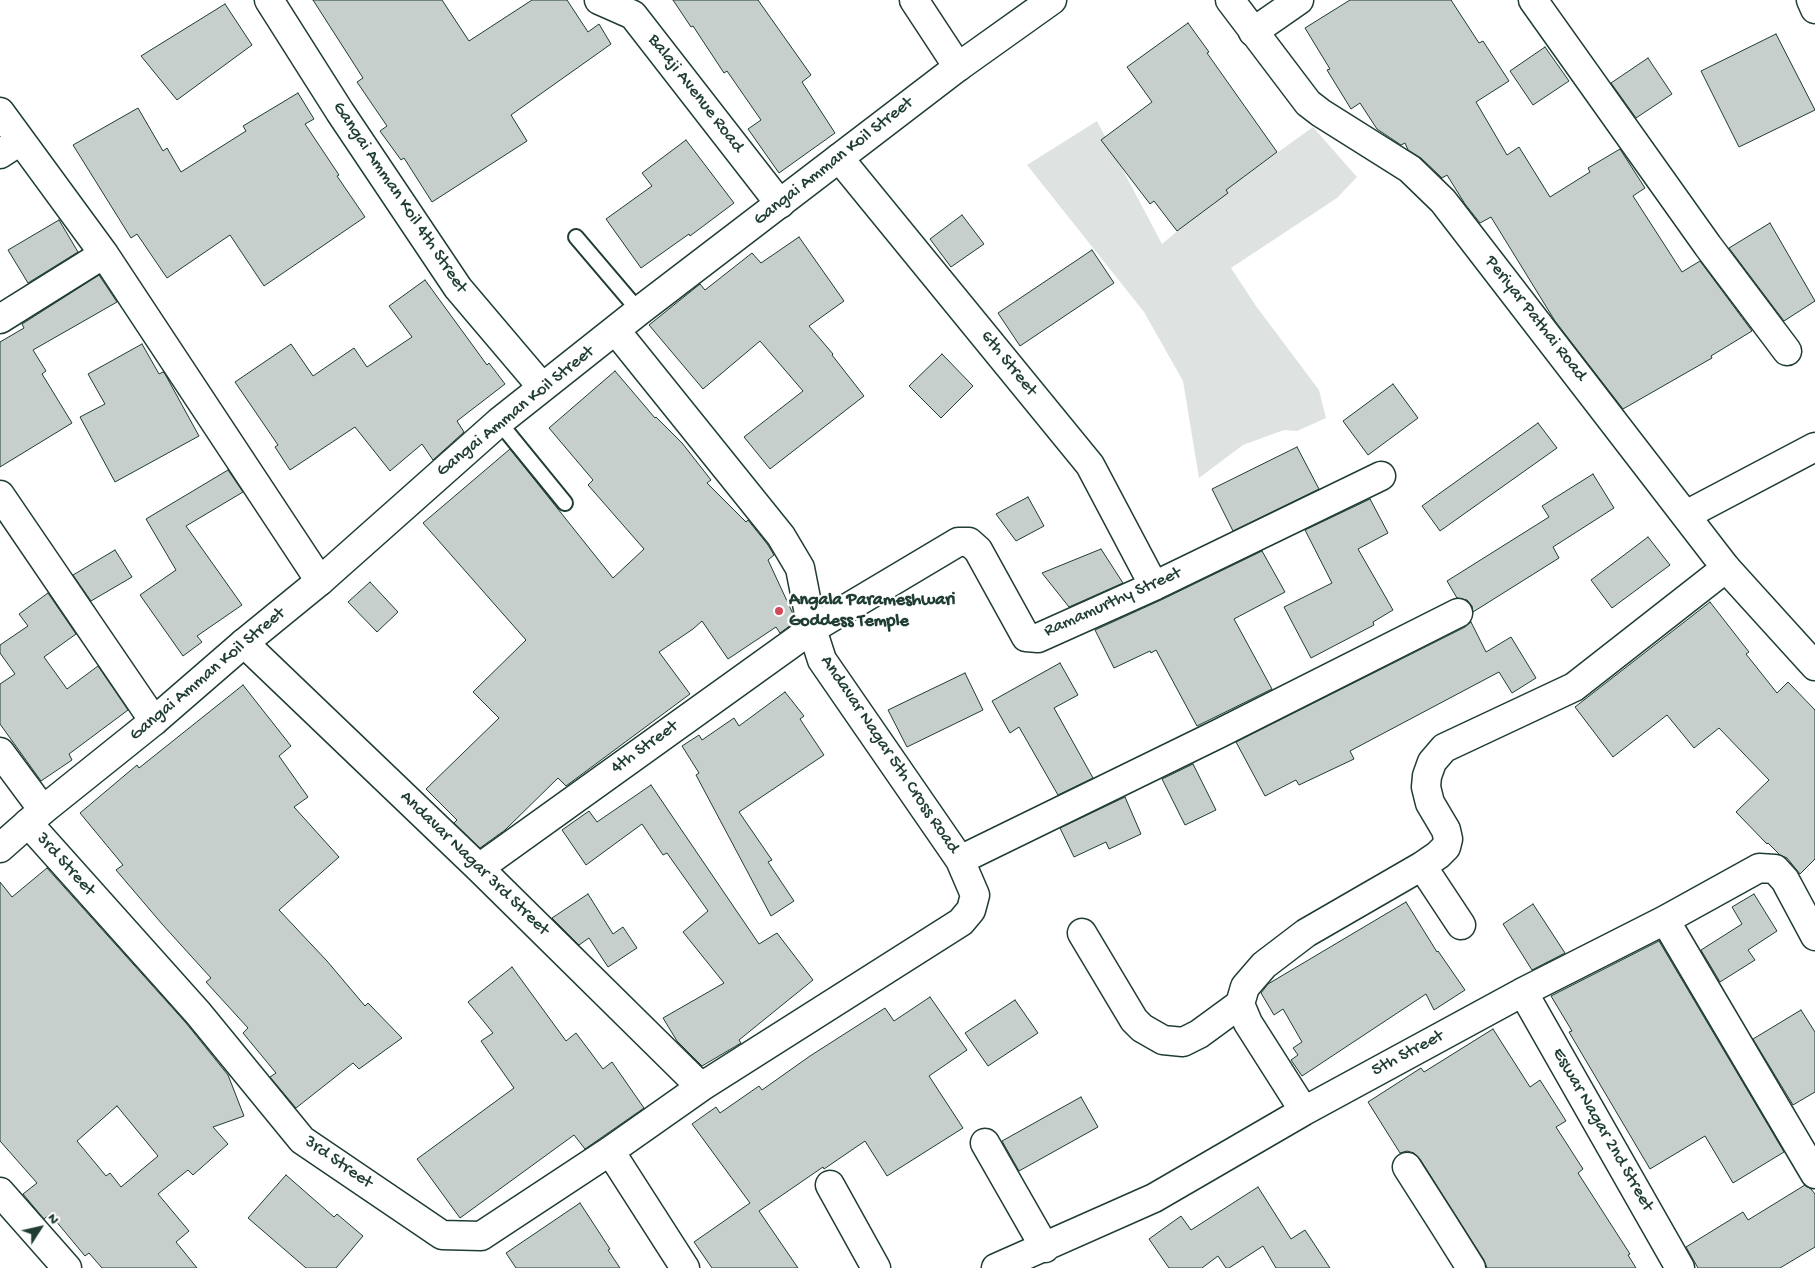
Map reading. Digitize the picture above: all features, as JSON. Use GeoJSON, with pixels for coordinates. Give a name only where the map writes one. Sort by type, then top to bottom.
{"type":"FeatureCollection","features":[{"type":"Feature","properties":{"kind":"street","name":"Gangai Amman Koil 4th Street"},"geometry":{"type":"LineString","coordinates":[[268,0],[340,112],[458,288],[542,388]]}},
{"type":"Feature","properties":{"kind":"street","name":"Balaji Avenue Road"},"geometry":{"type":"LineString","coordinates":[[599,0],[633,15],[780,204]]}},
{"type":"Feature","properties":{"kind":"street"},"geometry":{"type":"LineString","coordinates":[[914,0],[958,67]]}},
{"type":"Feature","properties":{"kind":"street","name":"Gangai Amman Koil Street"},"geometry":{"type":"LineString","coordinates":[[0,848],[320,581],[499,422],[639,311],[958,67],[1052,0]]}},
{"type":"Feature","properties":{"kind":"street","name":"Periyar Pathai Road"},"geometry":{"type":"LineString","coordinates":[[1230,0],[1308,103],[1410,170],[1443,201],[1726,568],[1815,666]]}},
{"type":"Feature","properties":{"kind":"street"},"geometry":{"type":"LineString","coordinates":[[1254,32],[1299,0]]}},
{"type":"Feature","properties":{"kind":"street"},"geometry":{"type":"LineString","coordinates":[[1533,0],[1708,246],[1788,351]]}},
{"type":"Feature","properties":{"kind":"street"},"geometry":{"type":"LineString","coordinates":[[1811,0],[1815,9]]}},
{"type":"Feature","properties":{"kind":"street"},"geometry":{"type":"LineString","coordinates":[[0,112],[10,148],[104,254],[320,581]]}},
{"type":"Feature","properties":{"kind":"street","name":"6th Street"},"geometry":{"type":"LineString","coordinates":[[840,158],[1090,465],[1154,586]]}},
{"type":"Feature","properties":{"kind":"street"},"geometry":{"type":"LineString","coordinates":[[0,319],[104,254]]}},
{"type":"Feature","properties":{"kind":"street","name":"Andavar Nagar 5th Cross Road"},"geometry":{"type":"LineString","coordinates":[[616,331],[781,536],[800,568],[812,629],[822,660],[960,860],[975,895],[971,910]]}},
{"type":"Feature","properties":{"kind":"street"},"geometry":{"type":"LineString","coordinates":[[1686,515],[1815,447]]}},
{"type":"Feature","properties":{"kind":"street","name":"Ramamurthy Street"},"geometry":{"type":"LineString","coordinates":[[812,629],[958,542],[969,542],[978,550],[1026,637],[1038,638],[1154,586],[1381,476]]}},
{"type":"Feature","properties":{"kind":"street"},"geometry":{"type":"LineString","coordinates":[[0,495],[154,721]]}},
{"type":"Feature","properties":{"kind":"street"},"geometry":{"type":"LineString","coordinates":[[1304,1111],[1248,1022],[1240,1004],[1244,988],[1264,965],[1306,932],[1422,866],[1446,847],[1448,839],[1446,830],[1430,803],[1426,787],[1427,776],[1432,762],[1444,748],[1574,687],[1726,568]]}},
{"type":"Feature","properties":{"kind":"street"},"geometry":{"type":"LineString","coordinates":[[960,860],[1218,734],[1458,613]]}},
{"type":"Feature","properties":{"kind":"street","name":"4th Street"},"geometry":{"type":"LineString","coordinates":[[479,868],[812,629]]}},
{"type":"Feature","properties":{"kind":"street","name":"Andavar Nagar 3rd Street"},"geometry":{"type":"LineString","coordinates":[[244,643],[479,868],[701,1088]]}},
{"type":"Feature","properties":{"kind":"street","name":"3rd Street"},"geometry":{"type":"LineString","coordinates":[[0,752],[35,817],[302,1140],[442,1235],[481,1236],[701,1088],[961,922],[971,910]]}},
{"type":"Feature","properties":{"kind":"street"},"geometry":{"type":"LineString","coordinates":[[1422,866],[1462,925]]}},
{"type":"Feature","properties":{"kind":"street","name":"5th Street"},"geometry":{"type":"LineString","coordinates":[[996,1268],[1043,1255],[1154,1198],[1304,1111],[1523,992],[1665,920],[1760,868],[1775,869],[1785,880],[1808,924]]}},
{"type":"Feature","properties":{"kind":"street"},"geometry":{"type":"LineString","coordinates":[[1665,920],[1815,1174]]}},
{"type":"Feature","properties":{"kind":"street"},"geometry":{"type":"LineString","coordinates":[[1082,933],[1134,1020],[1142,1028],[1163,1040],[1183,1042],[1199,1034],[1240,1004]]}},
{"type":"Feature","properties":{"kind":"street","name":"Eswar Nagar 2nd Street"},"geometry":{"type":"LineString","coordinates":[[1523,992],[1680,1268]]}},
{"type":"Feature","properties":{"kind":"street"},"geometry":{"type":"LineString","coordinates":[[985,1143],[1043,1255]]}},
{"type":"Feature","properties":{"kind":"street"},"geometry":{"type":"LineString","coordinates":[[610,1151],[685,1268]]}},
{"type":"Feature","properties":{"kind":"street"},"geometry":{"type":"LineString","coordinates":[[1406,1167],[1471,1268]]}},
{"type":"Feature","properties":{"kind":"street"},"geometry":{"type":"LineString","coordinates":[[830,1186],[876,1268]]}},
{"type":"Feature","properties":{"kind":"street"},"geometry":{"type":"LineString","coordinates":[[0,1192],[67,1268]]}},
{"type":"Feature","properties":{"kind":"lane"},"geometry":{"type":"LineString","coordinates":[[576,237],[639,311]]}},
{"type":"Feature","properties":{"kind":"lane"},"geometry":{"type":"LineString","coordinates":[[499,422],[565,503]]}},
{"type":"Feature","properties":{"kind":"shaded area"},"geometry":{"type":"Polygon","coordinates":[[[1097,121],[1162,244],[1228,188],[1313,127],[1357,177],[1337,198],[1231,268],[1256,306],[1319,390],[1326,418],[1297,431],[1284,430],[1243,445],[1199,478],[1183,381],[1144,312],[1027,165],[1097,121]]]}},
{"type":"Feature","properties":{"kind":"building"},"geometry":{"type":"Polygon","coordinates":[[[313,0],[442,0],[469,41],[532,0],[567,0],[588,32],[599,24],[611,44],[511,115],[527,141],[432,202],[404,158],[401,160],[380,131],[387,126],[357,82],[363,78],[313,0]]]}},
{"type":"Feature","properties":{"kind":"building"},"geometry":{"type":"Polygon","coordinates":[[[673,0],[758,0],[811,75],[802,82],[835,133],[779,173],[748,129],[761,120],[727,71],[724,73],[693,26],[691,27],[673,0]]]}},
{"type":"Feature","properties":{"kind":"building"},"geometry":{"type":"Polygon","coordinates":[[[1350,0],[1451,0],[1479,43],[1483,41],[1509,81],[1476,102],[1507,155],[1519,147],[1550,197],[1590,172],[1588,168],[1620,149],[1645,188],[1633,196],[1682,272],[1700,261],[1752,331],[1711,356],[1712,358],[1623,409],[1555,321],[1491,217],[1480,223],[1465,204],[1447,175],[1442,178],[1421,158],[1408,150],[1405,143],[1401,145],[1377,129],[1360,103],[1351,109],[1327,70],[1330,69],[1305,28],[1350,0]]]}},
{"type":"Feature","properties":{"kind":"building"},"geometry":{"type":"Polygon","coordinates":[[[225,4],[252,45],[177,100],[141,56],[225,4]]]}},
{"type":"Feature","properties":{"kind":"building"},"geometry":{"type":"Polygon","coordinates":[[[1188,23],[1277,152],[1226,190],[1228,193],[1177,231],[1154,201],[1150,204],[1101,140],[1152,102],[1127,67],[1188,23]]]}},
{"type":"Feature","properties":{"kind":"building"},"geometry":{"type":"Polygon","coordinates":[[[1776,34],[1815,110],[1739,147],[1701,71],[1776,34]]]}},
{"type":"Feature","properties":{"kind":"building"},"geometry":{"type":"Polygon","coordinates":[[[1545,47],[1569,81],[1533,105],[1510,71],[1545,47]]]}},
{"type":"Feature","properties":{"kind":"building"},"geometry":{"type":"Polygon","coordinates":[[[1648,58],[1672,94],[1636,118],[1611,83],[1648,58]]]}},
{"type":"Feature","properties":{"kind":"building"},"geometry":{"type":"Polygon","coordinates":[[[298,93],[314,119],[305,124],[365,217],[264,286],[230,235],[167,278],[137,234],[131,238],[73,145],[138,108],[163,151],[167,148],[181,172],[246,131],[243,126],[298,93]]]}},
{"type":"Feature","properties":{"kind":"building"},"geometry":{"type":"Polygon","coordinates":[[[686,140],[734,203],[690,236],[689,234],[641,268],[606,219],[652,186],[642,173],[686,140]]]}},
{"type":"Feature","properties":{"kind":"building"},"geometry":{"type":"Polygon","coordinates":[[[962,215],[984,244],[951,267],[930,239],[962,215]]]}},
{"type":"Feature","properties":{"kind":"building"},"geometry":{"type":"Polygon","coordinates":[[[59,220],[78,252],[28,283],[8,250],[59,220]]]}},
{"type":"Feature","properties":{"kind":"building"},"geometry":{"type":"Polygon","coordinates":[[[1770,223],[1815,301],[1784,321],[1729,248],[1770,223]]]}},
{"type":"Feature","properties":{"kind":"building"},"geometry":{"type":"Polygon","coordinates":[[[799,237],[844,301],[809,326],[833,354],[864,396],[770,469],[744,437],[803,391],[760,341],[703,389],[649,325],[700,284],[705,290],[752,253],[761,263],[799,237]]]}},
{"type":"Feature","properties":{"kind":"building"},"geometry":{"type":"Polygon","coordinates":[[[1092,250],[1114,283],[1020,346],[998,313],[1092,250]]]}},
{"type":"Feature","properties":{"kind":"building"},"geometry":{"type":"Polygon","coordinates":[[[99,275],[117,302],[33,350],[46,371],[42,374],[72,423],[0,467],[0,342],[24,328],[22,324],[99,275]]]}},
{"type":"Feature","properties":{"kind":"building"},"geometry":{"type":"Polygon","coordinates":[[[425,280],[487,365],[489,363],[505,384],[457,421],[464,432],[433,460],[422,444],[390,471],[355,427],[290,470],[275,447],[278,445],[235,382],[291,344],[313,376],[354,348],[367,367],[412,337],[389,306],[425,280]]]}},
{"type":"Feature","properties":{"kind":"building"},"geometry":{"type":"Polygon","coordinates":[[[142,344],[159,374],[163,372],[165,374],[199,436],[115,482],[80,417],[105,404],[88,374],[142,344]]]}},
{"type":"Feature","properties":{"kind":"building"},"geometry":{"type":"Polygon","coordinates":[[[942,354],[973,386],[941,418],[909,386],[942,354]]]}},
{"type":"Feature","properties":{"kind":"building"},"geometry":{"type":"Polygon","coordinates":[[[615,371],[655,418],[682,443],[711,480],[707,483],[746,522],[748,520],[768,545],[774,555],[768,560],[795,622],[780,633],[776,627],[728,659],[702,621],[659,652],[690,694],[566,786],[558,778],[505,830],[480,848],[454,823],[457,820],[426,789],[499,718],[473,692],[526,640],[423,523],[510,449],[613,578],[644,549],[588,485],[593,480],[549,428],[615,371]]]}},
{"type":"Feature","properties":{"kind":"building"},"geometry":{"type":"Polygon","coordinates":[[[1393,384],[1418,418],[1368,455],[1343,421],[1393,384]]]}},
{"type":"Feature","properties":{"kind":"building"},"geometry":{"type":"Polygon","coordinates":[[[1538,423],[1557,448],[1440,531],[1422,506],[1538,423]]]}},
{"type":"Feature","properties":{"kind":"building"},"geometry":{"type":"Polygon","coordinates":[[[1297,447],[1319,489],[1233,531],[1212,489],[1297,447]]]}},
{"type":"Feature","properties":{"kind":"building"},"geometry":{"type":"Polygon","coordinates":[[[228,470],[243,492],[186,526],[242,605],[197,636],[202,642],[183,656],[140,595],[176,570],[146,519],[228,470]]]}},
{"type":"Feature","properties":{"kind":"building"},"geometry":{"type":"Polygon","coordinates":[[[1593,474],[1614,508],[1553,547],[1559,558],[1473,612],[1472,606],[1467,600],[1457,598],[1447,581],[1549,517],[1542,506],[1593,474]]]}},
{"type":"Feature","properties":{"kind":"building"},"geometry":{"type":"Polygon","coordinates":[[[1028,497],[1044,526],[1016,541],[996,514],[1028,497]]]}},
{"type":"Feature","properties":{"kind":"building"},"geometry":{"type":"Polygon","coordinates":[[[1370,499],[1388,533],[1358,549],[1393,610],[1373,622],[1374,625],[1311,658],[1284,607],[1332,583],[1305,530],[1370,499]]]}},
{"type":"Feature","properties":{"kind":"building"},"geometry":{"type":"Polygon","coordinates":[[[1648,537],[1670,565],[1612,608],[1591,580],[1648,537]]]}},
{"type":"Feature","properties":{"kind":"building"},"geometry":{"type":"Polygon","coordinates":[[[1101,549],[1123,583],[1069,607],[1042,573],[1101,549]]]}},
{"type":"Feature","properties":{"kind":"building"},"geometry":{"type":"Polygon","coordinates":[[[115,550],[132,577],[91,601],[73,575],[115,550]]]}},
{"type":"Feature","properties":{"kind":"building"},"geometry":{"type":"Polygon","coordinates":[[[1262,551],[1285,592],[1234,619],[1272,689],[1197,726],[1156,650],[1114,668],[1095,630],[1262,551]]]}},
{"type":"Feature","properties":{"kind":"building"},"geometry":{"type":"Polygon","coordinates":[[[370,582],[398,612],[377,632],[348,602],[370,582]]]}},
{"type":"Feature","properties":{"kind":"building"},"geometry":{"type":"Polygon","coordinates":[[[48,593],[76,634],[44,657],[67,689],[98,666],[128,710],[69,754],[72,760],[41,781],[0,724],[0,684],[15,674],[0,653],[0,645],[28,626],[19,614],[48,593]]]}},
{"type":"Feature","properties":{"kind":"building"},"geometry":{"type":"Polygon","coordinates":[[[1710,602],[1749,652],[1746,654],[1777,693],[1788,682],[1815,710],[1815,859],[1800,874],[1787,858],[1780,855],[1767,844],[1736,812],[1769,780],[1719,728],[1694,748],[1667,715],[1613,757],[1575,707],[1710,602]]]}},
{"type":"Feature","properties":{"kind":"building"},"geometry":{"type":"Polygon","coordinates":[[[1471,622],[1486,652],[1511,637],[1536,678],[1512,693],[1499,672],[1350,751],[1354,759],[1299,785],[1296,780],[1265,796],[1236,742],[1465,627],[1471,622]]]}},
{"type":"Feature","properties":{"kind":"building"},"geometry":{"type":"Polygon","coordinates":[[[1060,663],[1078,695],[1054,708],[1093,778],[1058,795],[1019,727],[1010,733],[992,701],[1060,663]]]}},
{"type":"Feature","properties":{"kind":"building"},"geometry":{"type":"Polygon","coordinates":[[[965,673],[983,710],[907,747],[888,710],[965,673]]]}},
{"type":"Feature","properties":{"kind":"building"},"geometry":{"type":"Polygon","coordinates":[[[243,685],[291,746],[279,756],[308,797],[294,807],[339,857],[279,910],[327,961],[365,1006],[368,1003],[402,1038],[359,1069],[353,1063],[296,1108],[270,1077],[276,1073],[243,1033],[248,1028],[206,982],[211,978],[116,870],[123,865],[80,813],[137,765],[139,768],[243,685]]]}},
{"type":"Feature","properties":{"kind":"building"},"geometry":{"type":"Polygon","coordinates":[[[785,692],[804,716],[800,719],[824,755],[739,812],[772,860],[768,862],[794,901],[771,916],[696,775],[699,773],[682,746],[699,735],[702,740],[734,718],[739,726],[785,692]]]}},
{"type":"Feature","properties":{"kind":"building"},"geometry":{"type":"Polygon","coordinates":[[[1193,764],[1216,810],[1185,825],[1162,779],[1193,764]]]}},
{"type":"Feature","properties":{"kind":"building"},"geometry":{"type":"Polygon","coordinates":[[[651,785],[759,944],[777,933],[813,980],[739,1040],[741,1043],[702,1066],[677,1041],[663,1018],[724,983],[683,932],[708,911],[667,853],[663,855],[642,824],[586,865],[562,830],[589,811],[597,822],[651,785]]]}},
{"type":"Feature","properties":{"kind":"building"},"geometry":{"type":"Polygon","coordinates":[[[1125,797],[1141,834],[1109,849],[1106,842],[1074,857],[1060,828],[1125,797]]]}},
{"type":"Feature","properties":{"kind":"building"},"geometry":{"type":"Polygon","coordinates":[[[47,868],[186,1023],[228,1075],[244,1116],[213,1127],[228,1144],[193,1175],[188,1170],[158,1194],[189,1231],[176,1242],[197,1268],[102,1268],[89,1253],[85,1256],[50,1214],[44,1219],[23,1194],[37,1183],[0,1141],[0,882],[12,897],[47,868]],[[117,1106],[77,1141],[106,1176],[110,1173],[121,1187],[158,1156],[117,1106]]]}},
{"type":"Feature","properties":{"kind":"building"},"geometry":{"type":"Polygon","coordinates":[[[588,894],[613,934],[623,927],[637,948],[608,967],[589,938],[579,945],[552,918],[588,894]]]}},
{"type":"Feature","properties":{"kind":"building"},"geometry":{"type":"Polygon","coordinates":[[[1754,894],[1777,931],[1748,950],[1755,960],[1720,982],[1701,950],[1742,924],[1732,907],[1754,894]]]}},
{"type":"Feature","properties":{"kind":"building"},"geometry":{"type":"Polygon","coordinates":[[[1406,902],[1437,952],[1465,990],[1434,1010],[1426,994],[1302,1076],[1291,1060],[1298,1055],[1293,1048],[1302,1042],[1283,1009],[1274,1015],[1261,993],[1268,984],[1406,902]]]}},
{"type":"Feature","properties":{"kind":"building"},"geometry":{"type":"Polygon","coordinates":[[[1533,904],[1565,953],[1532,970],[1503,924],[1533,904]]]}},
{"type":"Feature","properties":{"kind":"building"},"geometry":{"type":"Polygon","coordinates":[[[1659,941],[1784,1152],[1733,1183],[1705,1136],[1650,1169],[1569,1032],[1572,1031],[1551,996],[1659,941]]]}},
{"type":"Feature","properties":{"kind":"building"},"geometry":{"type":"Polygon","coordinates":[[[512,967],[566,1041],[576,1033],[603,1069],[612,1062],[644,1108],[585,1149],[574,1135],[460,1218],[417,1159],[514,1088],[481,1041],[493,1033],[468,1002],[512,967]]]}},
{"type":"Feature","properties":{"kind":"building"},"geometry":{"type":"Polygon","coordinates":[[[930,997],[967,1050],[929,1076],[963,1128],[887,1176],[865,1141],[759,1211],[798,1268],[712,1268],[694,1242],[750,1203],[692,1124],[716,1107],[720,1113],[759,1086],[762,1090],[810,1056],[885,1008],[894,1021],[930,997]]]}},
{"type":"Feature","properties":{"kind":"building"},"geometry":{"type":"Polygon","coordinates":[[[1015,1000],[1038,1033],[988,1066],[965,1033],[1015,1000]]]}},
{"type":"Feature","properties":{"kind":"building"},"geometry":{"type":"Polygon","coordinates":[[[1801,1010],[1815,1032],[1815,1092],[1793,1105],[1753,1039],[1801,1010]]]}},
{"type":"Feature","properties":{"kind":"building"},"geometry":{"type":"Polygon","coordinates":[[[1493,1029],[1530,1087],[1540,1080],[1566,1121],[1556,1127],[1583,1169],[1578,1173],[1630,1254],[1628,1255],[1636,1268],[1487,1268],[1484,1260],[1420,1159],[1414,1153],[1407,1151],[1400,1153],[1368,1102],[1421,1068],[1424,1072],[1493,1029]]]}},
{"type":"Feature","properties":{"kind":"building"},"geometry":{"type":"Polygon","coordinates":[[[1081,1097],[1098,1127],[1019,1171],[1002,1141],[1081,1097]]]}},
{"type":"Feature","properties":{"kind":"building"},"geometry":{"type":"Polygon","coordinates":[[[286,1175],[334,1217],[337,1214],[363,1236],[336,1268],[306,1268],[248,1218],[286,1175]]]}},
{"type":"Feature","properties":{"kind":"building"},"geometry":{"type":"Polygon","coordinates":[[[1805,1185],[1815,1194],[1815,1247],[1780,1268],[1698,1268],[1686,1247],[1743,1212],[1748,1220],[1805,1185]]]}},
{"type":"Feature","properties":{"kind":"building"},"geometry":{"type":"Polygon","coordinates":[[[1258,1187],[1291,1239],[1305,1230],[1330,1268],[1276,1268],[1263,1246],[1229,1268],[1226,1268],[1218,1256],[1202,1268],[1169,1268],[1149,1239],[1181,1216],[1191,1230],[1258,1187]]]}},
{"type":"Feature","properties":{"kind":"building"},"geometry":{"type":"Polygon","coordinates":[[[580,1203],[620,1268],[516,1268],[506,1253],[580,1203]]]}},
{"type":"Feature","properties":{"kind":"place","name":"Angala Parameshwari Goddess Temple"},"geometry":{"type":"Point","coordinates":[779,611]}}]}
